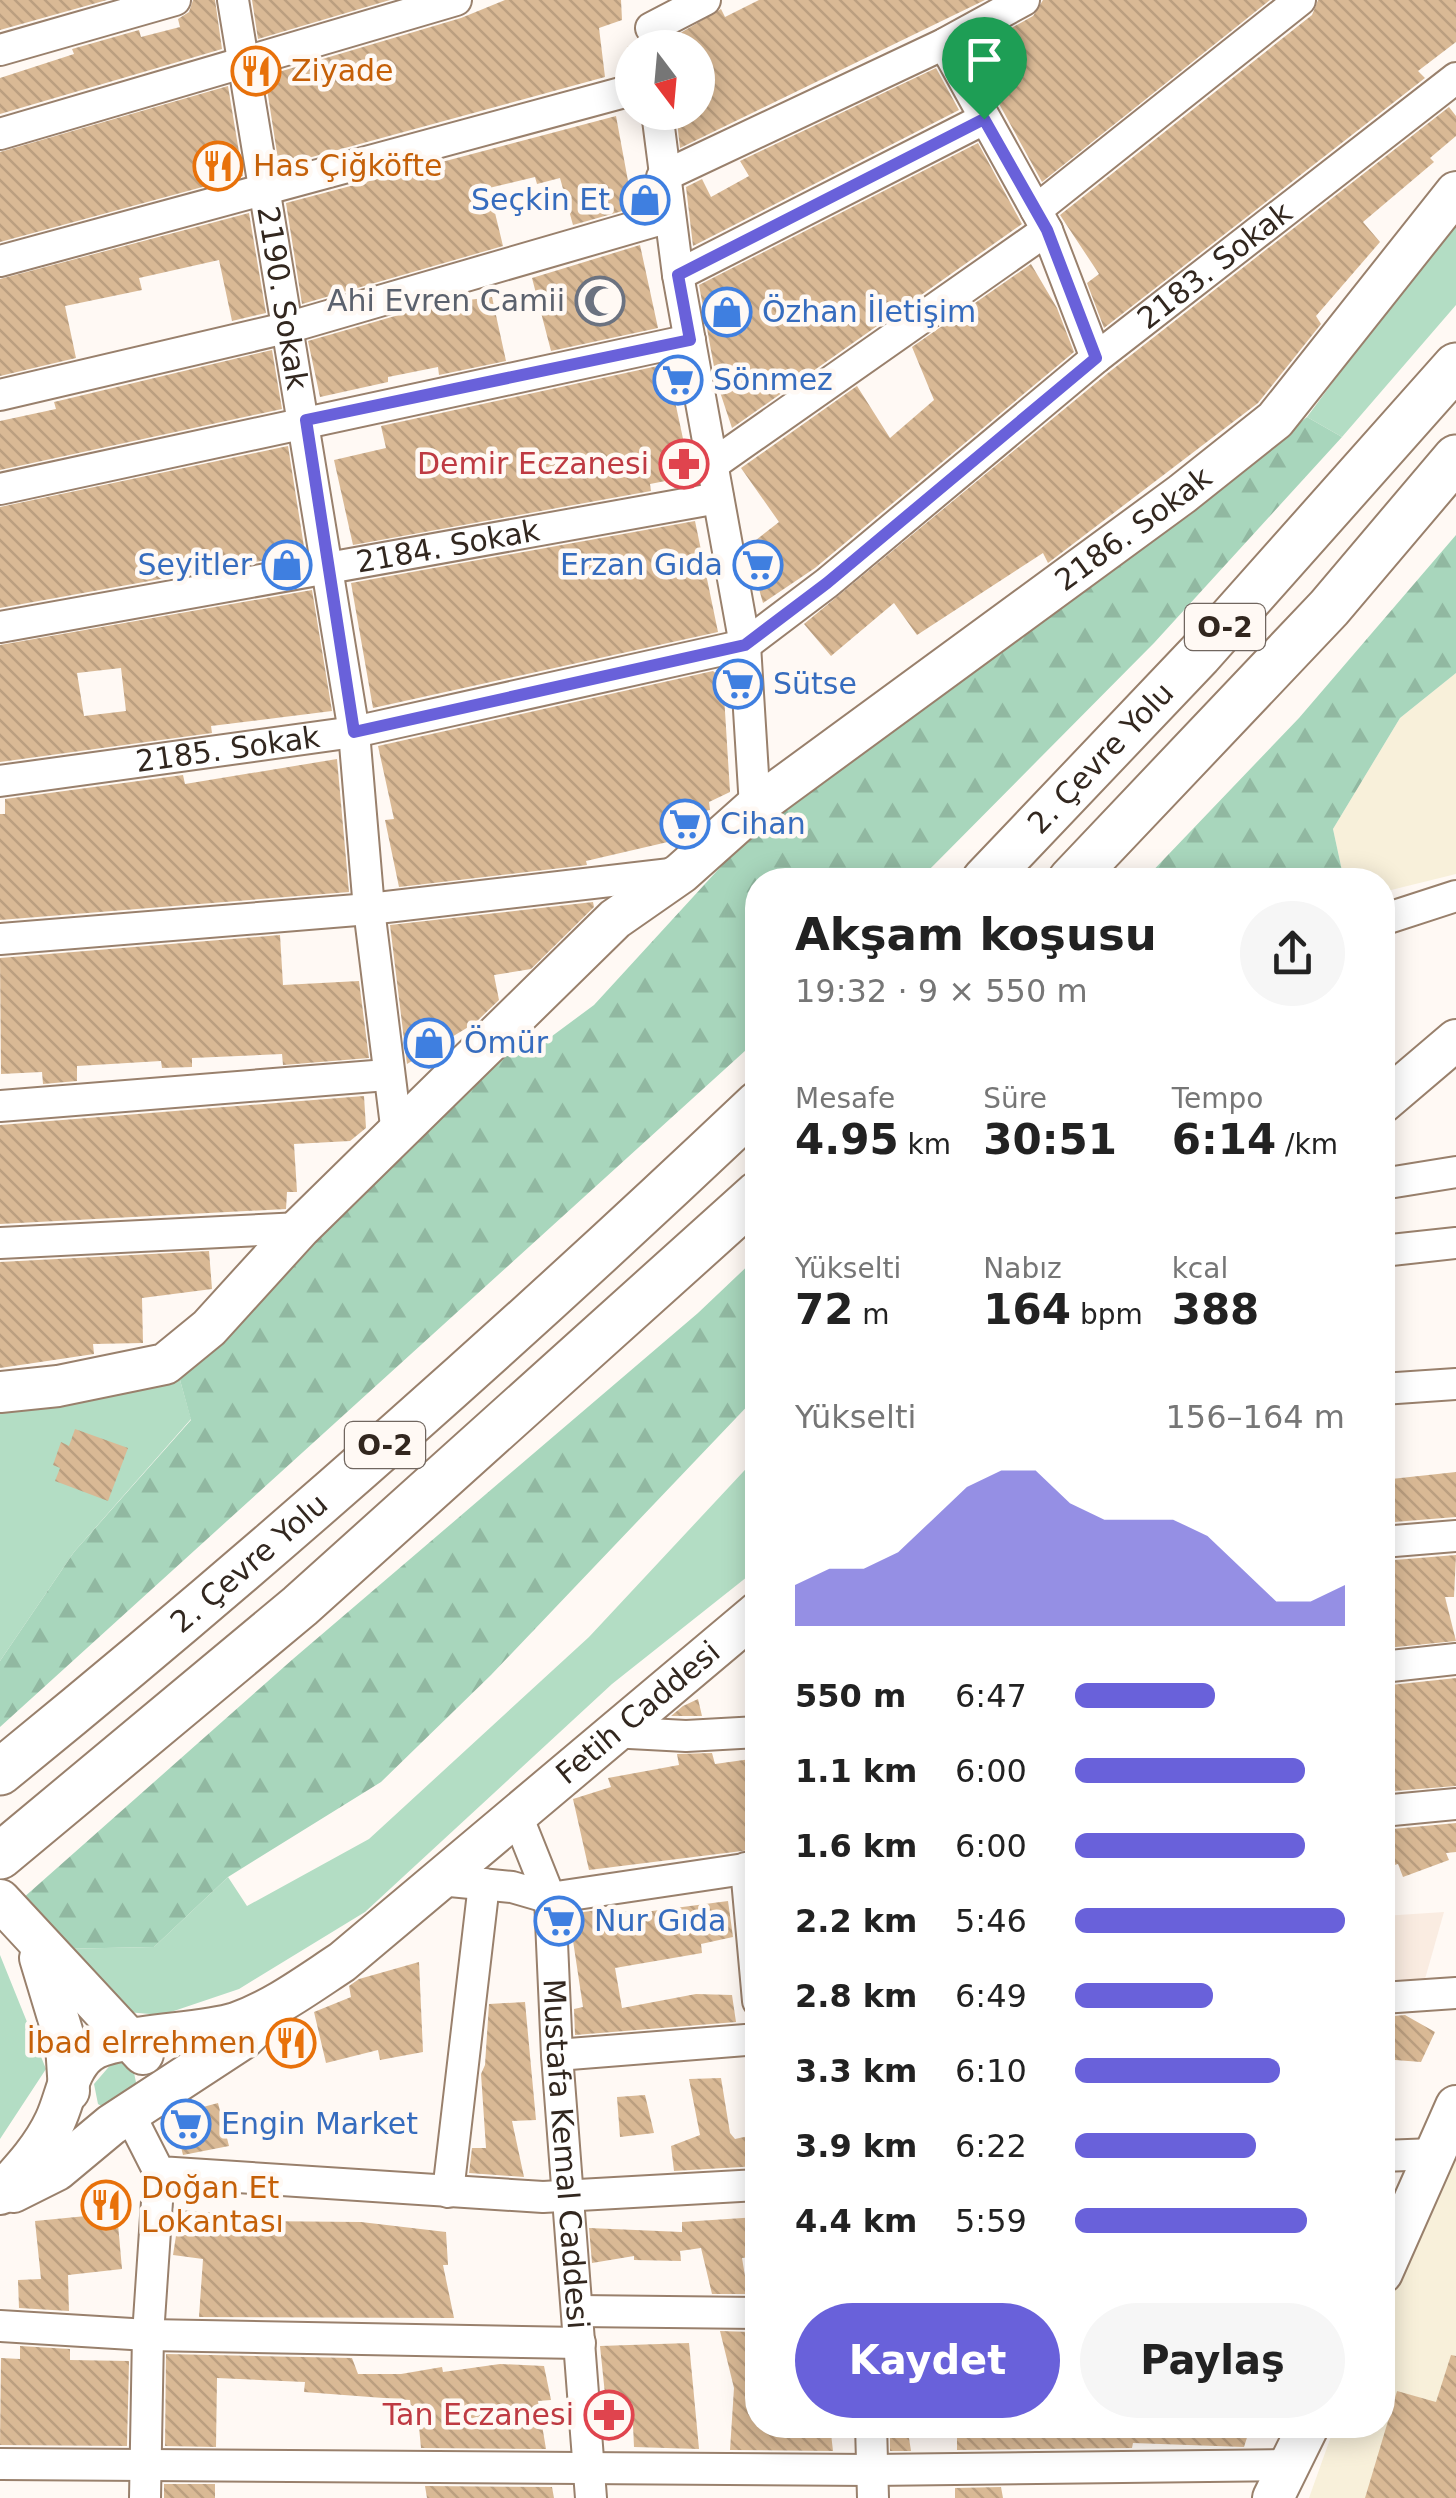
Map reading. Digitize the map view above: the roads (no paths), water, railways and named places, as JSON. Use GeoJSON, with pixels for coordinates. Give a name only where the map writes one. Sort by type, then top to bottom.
{"type":"FeatureCollection","features":[{"type":"Feature","properties":{"kind":"highway","name":"2. Çevre Yolu"},"geometry":{"type":"LineString","coordinates":[[996,868],[1211,642],[1456,366]]}},
{"type":"Feature","properties":{"kind":"highway","name":"O-2"},"geometry":{"type":"LineString","coordinates":[[1083,868],[1330,608],[1456,458]]}},
{"type":"Feature","properties":{"kind":"highway","name":"2. Çevre Yolu"},"geometry":{"type":"LineString","coordinates":[[0,1772],[404,1430],[584,1269],[745,1116]]}},
{"type":"Feature","properties":{"kind":"highway","name":"O-2"},"geometry":{"type":"LineString","coordinates":[[0,1856],[315,1593],[745,1206]]}},
{"type":"Feature","properties":{"kind":"main road","name":"2186. Sokak"},"geometry":{"type":"LineString","coordinates":[[0,1392],[58,1386],[165,1364],[210,1328],[300,1228],[614,920],[681,873],[755,807],[1120,540],[1275,420],[1456,192]]}},
{"type":"Feature","properties":{"kind":"main road"},"geometry":{"type":"LineString","coordinates":[[1395,1092],[1442,1052]]}},
{"type":"Feature","properties":{"kind":"main road","name":"Fetih Caddesi"},"geometry":{"type":"LineString","coordinates":[[274,2007],[342,1962],[745,1623]]}},
{"type":"Feature","properties":{"kind":"main road"},"geometry":{"type":"LineString","coordinates":[[9,1912],[151,2062],[132,2110]]}},
{"type":"Feature","properties":{"kind":"main road"},"geometry":{"type":"LineString","coordinates":[[9,1912],[39,1956],[58,2006],[71,2099],[88,2120],[132,2110]]}},
{"type":"Feature","properties":{"kind":"main road"},"geometry":{"type":"LineString","coordinates":[[0,2195],[38,2150],[76,2065],[89,2051],[106,2043],[197,2034],[274,2007]]}},
{"type":"Feature","properties":{"kind":"main road"},"geometry":{"type":"LineString","coordinates":[[0,2195],[57,2170],[132,2110],[244,2038],[274,2007]]}},
{"type":"Feature","properties":{"kind":"main road"},"geometry":{"type":"LineString","coordinates":[[1395,2243],[1456,2106]]}},
{"type":"Feature","properties":{"kind":"main road"},"geometry":{"type":"LineString","coordinates":[[1282,2481],[1303,2438]]}},
{"type":"Feature","properties":{"kind":"street"},"geometry":{"type":"LineString","coordinates":[[0,50],[175,0]]}},
{"type":"Feature","properties":{"kind":"street","name":"2190. Sokak"},"geometry":{"type":"LineString","coordinates":[[233,0],[262,190],[306,420],[354,732],[369,909],[397,1134]]}},
{"type":"Feature","properties":{"kind":"street"},"geometry":{"type":"LineString","coordinates":[[0,134],[456,0]]}},
{"type":"Feature","properties":{"kind":"street"},"geometry":{"type":"LineString","coordinates":[[652,25],[705,0]]}},
{"type":"Feature","properties":{"kind":"street"},"geometry":{"type":"LineString","coordinates":[[662,178],[944,44],[1024,0]]}},
{"type":"Feature","properties":{"kind":"street"},"geometry":{"type":"LineString","coordinates":[[712,465],[1041,220],[1300,0]]}},
{"type":"Feature","properties":{"kind":"street"},"geometry":{"type":"LineString","coordinates":[[944,44],[1041,220],[1096,358]]}},
{"type":"Feature","properties":{"kind":"street","name":"2183. Sokak"},"geometry":{"type":"LineString","coordinates":[[745,645],[827,583],[1096,358],[1456,78]]}},
{"type":"Feature","properties":{"kind":"street"},"geometry":{"type":"LineString","coordinates":[[0,261],[615,95]]}},
{"type":"Feature","properties":{"kind":"street"},"geometry":{"type":"LineString","coordinates":[[678,275],[984,119]]}},
{"type":"Feature","properties":{"kind":"street"},"geometry":{"type":"LineString","coordinates":[[658,130],[678,275],[745,645],[755,807]]}},
{"type":"Feature","properties":{"kind":"street"},"geometry":{"type":"LineString","coordinates":[[0,394],[290,326],[669,217]]}},
{"type":"Feature","properties":{"kind":"street"},"geometry":{"type":"LineString","coordinates":[[0,489],[690,340]]}},
{"type":"Feature","properties":{"kind":"street","name":"2184. Sokak"},"geometry":{"type":"LineString","coordinates":[[0,626],[718,498]]}},
{"type":"Feature","properties":{"kind":"street","name":"2185. Sokak"},"geometry":{"type":"LineString","coordinates":[[0,781],[354,732],[745,645]]}},
{"type":"Feature","properties":{"kind":"street"},"geometry":{"type":"LineString","coordinates":[[0,939],[369,909],[681,873]]}},
{"type":"Feature","properties":{"kind":"street"},"geometry":{"type":"LineString","coordinates":[[1395,916],[1456,896]]}},
{"type":"Feature","properties":{"kind":"street"},"geometry":{"type":"LineString","coordinates":[[1395,1071],[1442,1052]]}},
{"type":"Feature","properties":{"kind":"street"},"geometry":{"type":"LineString","coordinates":[[0,1106],[387,1074]]}},
{"type":"Feature","properties":{"kind":"street"},"geometry":{"type":"LineString","coordinates":[[1395,1182],[1456,1172]]}},
{"type":"Feature","properties":{"kind":"street"},"geometry":{"type":"LineString","coordinates":[[0,1243],[300,1228]]}},
{"type":"Feature","properties":{"kind":"street"},"geometry":{"type":"LineString","coordinates":[[1395,1250],[1456,1243]]}},
{"type":"Feature","properties":{"kind":"street"},"geometry":{"type":"LineString","coordinates":[[1395,1389],[1456,1384]]}},
{"type":"Feature","properties":{"kind":"street"},"geometry":{"type":"LineString","coordinates":[[1395,1541],[1456,1536]]}},
{"type":"Feature","properties":{"kind":"street"},"geometry":{"type":"LineString","coordinates":[[1395,1666],[1456,1659]]}},
{"type":"Feature","properties":{"kind":"street"},"geometry":{"type":"LineString","coordinates":[[611,1732],[686,1736],[745,1733]]}},
{"type":"Feature","properties":{"kind":"street"},"geometry":{"type":"LineString","coordinates":[[1395,1810],[1456,1804]]}},
{"type":"Feature","properties":{"kind":"street","name":"Mustafa Kemal Caddesi"},"geometry":{"type":"LineString","coordinates":[[516,1812],[550,1898],[590,2483]]}},
{"type":"Feature","properties":{"kind":"street"},"geometry":{"type":"LineString","coordinates":[[440,1880],[484,1884],[550,1898],[745,1869]]}},
{"type":"Feature","properties":{"kind":"street"},"geometry":{"type":"LineString","coordinates":[[448,2192],[484,1884]]}},
{"type":"Feature","properties":{"kind":"street"},"geometry":{"type":"LineString","coordinates":[[1395,1997],[1456,1993]]}},
{"type":"Feature","properties":{"kind":"street"},"geometry":{"type":"LineString","coordinates":[[558,2056],[745,2040]]}},
{"type":"Feature","properties":{"kind":"street"},"geometry":{"type":"LineString","coordinates":[[132,2110],[159,2172],[148,2334],[145,2498]]}},
{"type":"Feature","properties":{"kind":"street"},"geometry":{"type":"LineString","coordinates":[[1395,2156],[1434,2154]]}},
{"type":"Feature","properties":{"kind":"street"},"geometry":{"type":"LineString","coordinates":[[159,2172],[448,2192],[569,2196],[745,2186]]}},
{"type":"Feature","properties":{"kind":"street"},"geometry":{"type":"LineString","coordinates":[[578,2311],[745,2313]]}},
{"type":"Feature","properties":{"kind":"street"},"geometry":{"type":"LineString","coordinates":[[0,2326],[148,2334],[580,2343]]}},
{"type":"Feature","properties":{"kind":"street"},"geometry":{"type":"LineString","coordinates":[[870,2438],[872,2484]]}},
{"type":"Feature","properties":{"kind":"street"},"geometry":{"type":"LineString","coordinates":[[0,2464],[143,2465],[590,2483],[1282,2481]]}},
{"type":"Feature","properties":{"kind":"place","name":"Ziyade"},"geometry":{"type":"Point","coordinates":[256,71]}},
{"type":"Feature","properties":{"kind":"place","name":"Has Çiğköfte"},"geometry":{"type":"Point","coordinates":[218,166]}},
{"type":"Feature","properties":{"kind":"place","name":"Seçkin Et"},"geometry":{"type":"Point","coordinates":[645,200]}},
{"type":"Feature","properties":{"kind":"place","name":"Ahi Evren Camii"},"geometry":{"type":"Point","coordinates":[600,301]}},
{"type":"Feature","properties":{"kind":"place","name":"Özhan İletişim"},"geometry":{"type":"Point","coordinates":[727,312]}},
{"type":"Feature","properties":{"kind":"place","name":"Sönmez"},"geometry":{"type":"Point","coordinates":[678,380]}},
{"type":"Feature","properties":{"kind":"place","name":"Demir Eczanesi"},"geometry":{"type":"Point","coordinates":[684,464]}},
{"type":"Feature","properties":{"kind":"place","name":"Seyitler"},"geometry":{"type":"Point","coordinates":[287,565]}},
{"type":"Feature","properties":{"kind":"place","name":"Erzan Gıda"},"geometry":{"type":"Point","coordinates":[758,565]}},
{"type":"Feature","properties":{"kind":"place","name":"Sütse"},"geometry":{"type":"Point","coordinates":[738,684]}},
{"type":"Feature","properties":{"kind":"place","name":"Cihan"},"geometry":{"type":"Point","coordinates":[685,824]}},
{"type":"Feature","properties":{"kind":"place","name":"Ömür"},"geometry":{"type":"Point","coordinates":[429,1043]}},
{"type":"Feature","properties":{"kind":"place","name":"Nur Gıda"},"geometry":{"type":"Point","coordinates":[559,1921]}},
{"type":"Feature","properties":{"kind":"place","name":"İbad elrrehmen"},"geometry":{"type":"Point","coordinates":[291,2043]}},
{"type":"Feature","properties":{"kind":"place","name":"Engin Market"},"geometry":{"type":"Point","coordinates":[186,2124]}},
{"type":"Feature","properties":{"kind":"place","name":"Doğan Et Lokantası"},"geometry":{"type":"Point","coordinates":[106,2205]}},
{"type":"Feature","properties":{"kind":"place","name":"Tan Eczanesi"},"geometry":{"type":"Point","coordinates":[609,2415]}}]}
